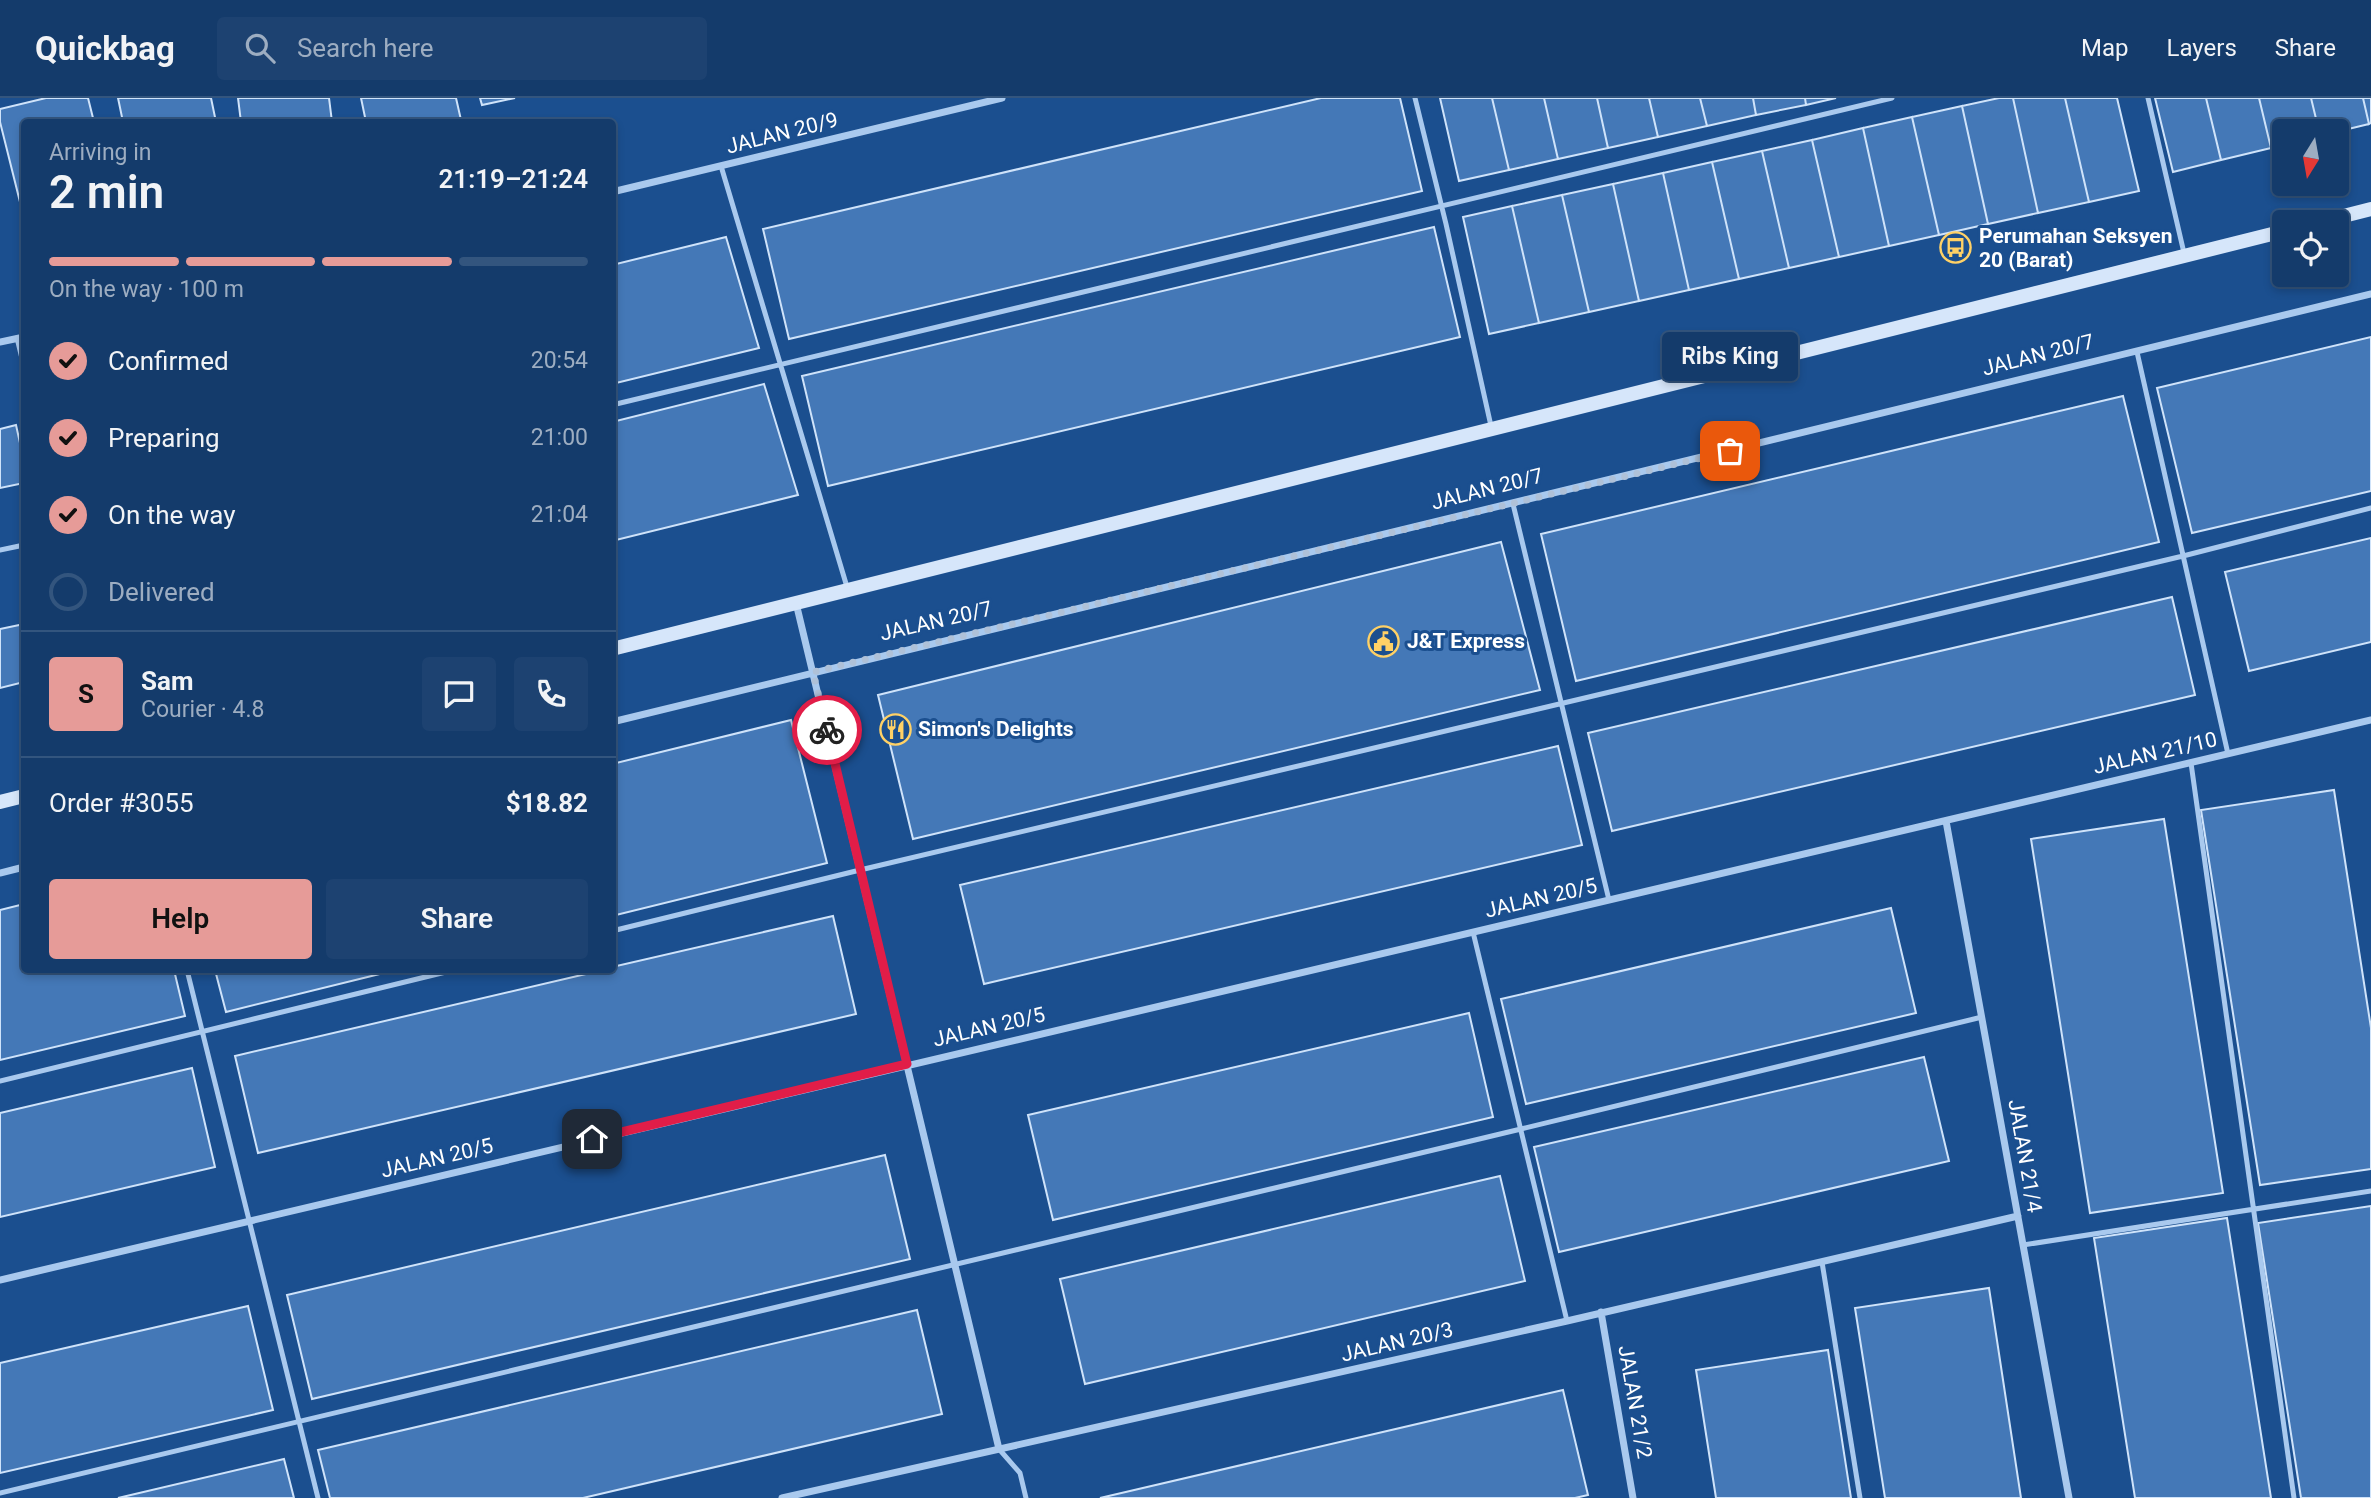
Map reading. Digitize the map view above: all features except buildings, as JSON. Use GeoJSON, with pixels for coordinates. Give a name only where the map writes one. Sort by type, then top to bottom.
{"type":"FeatureCollection","features":[{"type":"Feature","properties":{"kind":"street","name":"JALAN 20/9"},"geometry":{"type":"LineString","coordinates":[[616,191],[1002,98]]}},
{"type":"Feature","properties":{"kind":"street"},"geometry":{"type":"LineString","coordinates":[[2349,215],[2371,209]]}},
{"type":"Feature","properties":{"kind":"street"},"geometry":{"type":"LineString","coordinates":[[616,648],[2272,234]]}},
{"type":"Feature","properties":{"kind":"street","name":"JALAN 20/7"},"geometry":{"type":"LineString","coordinates":[[616,721],[2371,294]]}},
{"type":"Feature","properties":{"kind":"street"},"geometry":{"type":"LineString","coordinates":[[0,342],[21,337]]}},
{"type":"Feature","properties":{"kind":"street"},"geometry":{"type":"LineString","coordinates":[[796,603],[999,1449]]}},
{"type":"Feature","properties":{"kind":"street","name":"JALAN 21/10"},"geometry":{"type":"LineString","coordinates":[[1946,821],[2371,720]]}},
{"type":"Feature","properties":{"kind":"street"},"geometry":{"type":"LineString","coordinates":[[0,802],[21,797]]}},
{"type":"Feature","properties":{"kind":"street","name":"JALAN 20/5"},"geometry":{"type":"LineString","coordinates":[[0,1279],[1946,821]]}},
{"type":"Feature","properties":{"kind":"street","name":"JALAN 21/4"},"geometry":{"type":"LineString","coordinates":[[1946,821],[2069,1498]]}},
{"type":"Feature","properties":{"kind":"street"},"geometry":{"type":"LineString","coordinates":[[0,873],[21,868]]}},
{"type":"Feature","properties":{"kind":"street","name":"JALAN 20/3"},"geometry":{"type":"LineString","coordinates":[[782,1498],[2018,1216]]}},
{"type":"Feature","properties":{"kind":"street","name":"JALAN 21/2"},"geometry":{"type":"LineString","coordinates":[[1601,1312],[1633,1498]]}},
{"type":"Feature","properties":{"kind":"lane"},"geometry":{"type":"LineString","coordinates":[[1415,98],[1491,429]]}},
{"type":"Feature","properties":{"kind":"lane"},"geometry":{"type":"LineString","coordinates":[[616,404],[1892,98]]}},
{"type":"Feature","properties":{"kind":"lane"},"geometry":{"type":"LineString","coordinates":[[2148,98],[2185,256]]}},
{"type":"Feature","properties":{"kind":"lane"},"geometry":{"type":"LineString","coordinates":[[721,166],[848,590]]}},
{"type":"Feature","properties":{"kind":"lane"},"geometry":{"type":"LineString","coordinates":[[2137,352],[2228,754]]}},
{"type":"Feature","properties":{"kind":"lane"},"geometry":{"type":"LineString","coordinates":[[1513,504],[1609,900]]}},
{"type":"Feature","properties":{"kind":"lane"},"geometry":{"type":"LineString","coordinates":[[616,930],[2183,556],[2371,508]]}},
{"type":"Feature","properties":{"kind":"lane"},"geometry":{"type":"LineString","coordinates":[[0,550],[21,546]]}},
{"type":"Feature","properties":{"kind":"lane"},"geometry":{"type":"LineString","coordinates":[[2191,763],[2294,1498]]}},
{"type":"Feature","properties":{"kind":"lane"},"geometry":{"type":"LineString","coordinates":[[1473,932],[1567,1321]]}},
{"type":"Feature","properties":{"kind":"lane"},"geometry":{"type":"LineString","coordinates":[[188,973],[318,1498]]}},
{"type":"Feature","properties":{"kind":"lane"},"geometry":{"type":"LineString","coordinates":[[0,1081],[442,973]]}},
{"type":"Feature","properties":{"kind":"lane"},"geometry":{"type":"LineString","coordinates":[[0,1493],[1982,1017]]}},
{"type":"Feature","properties":{"kind":"lane"},"geometry":{"type":"LineString","coordinates":[[2023,1245],[2371,1191]]}},
{"type":"Feature","properties":{"kind":"lane"},"geometry":{"type":"LineString","coordinates":[[1822,1262],[1860,1498]]}},
{"type":"Feature","properties":{"kind":"lane"},"geometry":{"type":"LineString","coordinates":[[999,1449],[1020,1474],[1026,1498]]}},
{"type":"Feature","properties":{"kind":"way so far"},"geometry":{"type":"LineString","coordinates":[[827,730],[813,672],[1730,451]]}},
{"type":"Feature","properties":{"kind":"place","name":"Perumahan Seksyen 20 (Barat)"},"geometry":{"type":"Point","coordinates":[1956,248]}},
{"type":"Feature","properties":{"kind":"place","name":"Ribs King"},"geometry":{"type":"Point","coordinates":[1730,451]}},
{"type":"Feature","properties":{"kind":"place","name":"J&T Express"},"geometry":{"type":"Point","coordinates":[1384,641]}},
{"type":"Feature","properties":{"kind":"place","name":"Simon's Delights"},"geometry":{"type":"Point","coordinates":[895,729]}},
{"type":"Feature","properties":{"kind":"route"},"geometry":{"type":"LineString","coordinates":[[592,1139],[907,1064],[827,730]]}}]}
